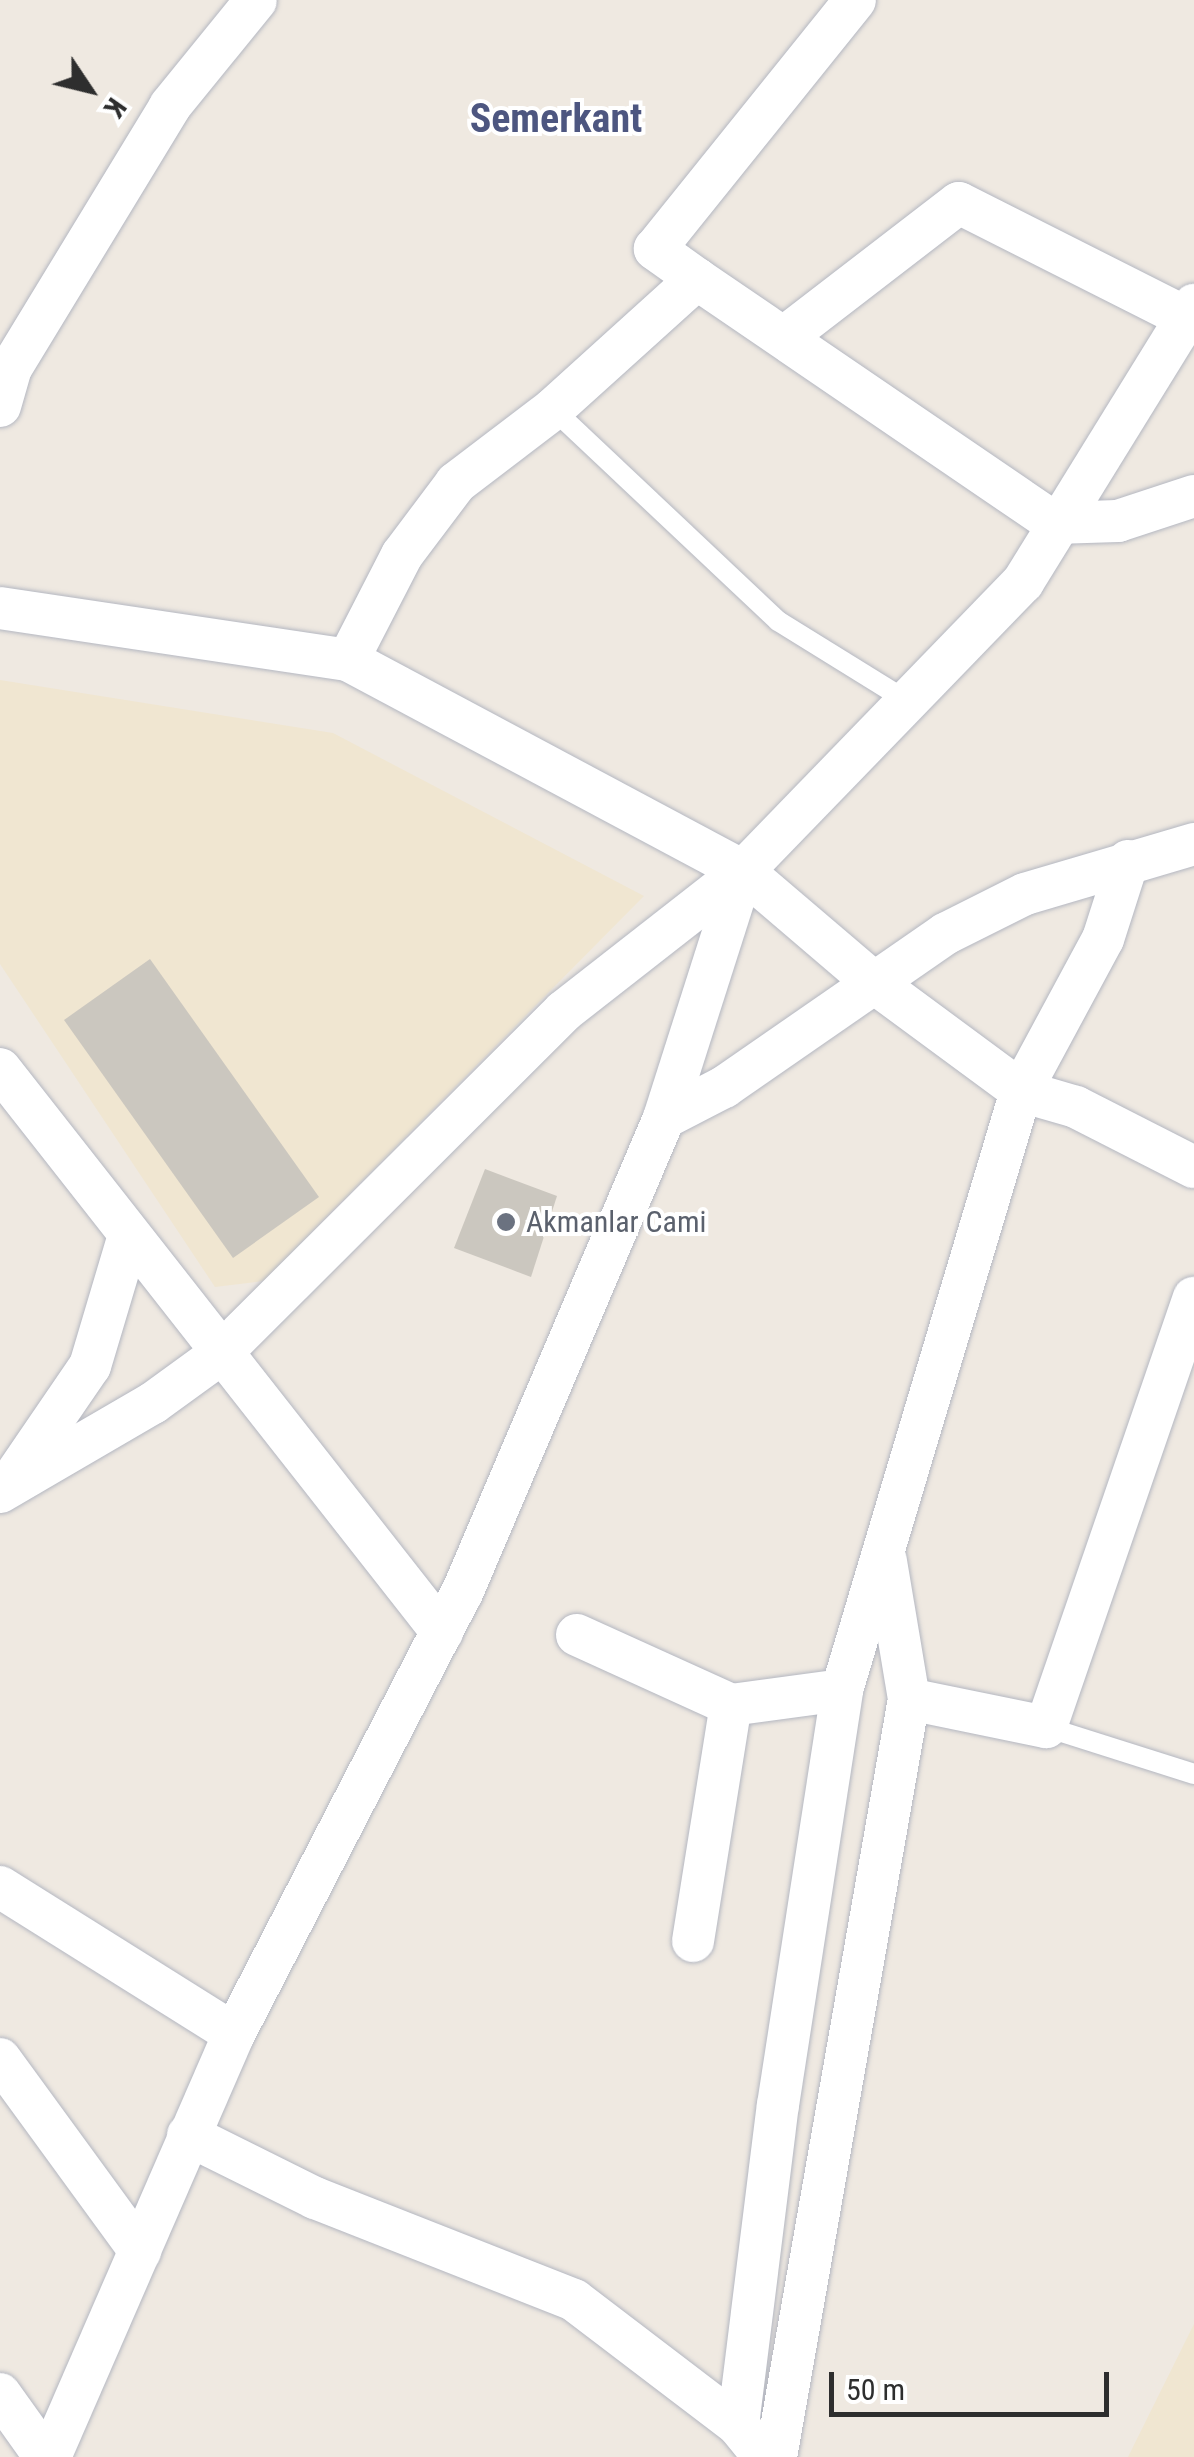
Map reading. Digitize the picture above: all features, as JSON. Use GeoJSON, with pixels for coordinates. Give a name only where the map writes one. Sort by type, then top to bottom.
{"type":"FeatureCollection","features":[{"type":"Feature","properties":{"kind":"street"},"geometry":{"type":"LineString","coordinates":[[856,0],[656,249],[1055,523],[1118,521],[1194,496]]}},
{"type":"Feature","properties":{"kind":"street"},"geometry":{"type":"LineString","coordinates":[[0,406],[11,368],[170,106],[245,3]]}},
{"type":"Feature","properties":{"kind":"street"},"geometry":{"type":"LineString","coordinates":[[1,1492],[152,1403],[219,1354],[564,1011],[744,871],[1023,582],[1055,523],[1190,311],[959,203],[786,336]]}},
{"type":"Feature","properties":{"kind":"street"},"geometry":{"type":"LineString","coordinates":[[348,660],[402,556],[456,483],[553,409],[697,278]]}},
{"type":"Feature","properties":{"kind":"street"},"geometry":{"type":"LineString","coordinates":[[0,608],[348,660],[744,871],[872,981],[1020,1092],[1076,1107],[1194,1167]]}},
{"type":"Feature","properties":{"kind":"street"},"geometry":{"type":"LineString","coordinates":[[664,1118],[724,1087],[872,981],[1026,894],[1194,844]]}},
{"type":"Feature","properties":{"kind":"street"},"geometry":{"type":"LineString","coordinates":[[751,2441],[778,2104],[842,1690],[1020,1092],[1103,938],[1128,861]]}},
{"type":"Feature","properties":{"kind":"street"},"geometry":{"type":"LineString","coordinates":[[0,2394],[47,2457],[234,2034],[442,1632],[664,1118],[744,871]]}},
{"type":"Feature","properties":{"kind":"street"},"geometry":{"type":"LineString","coordinates":[[0,1069],[219,1354],[442,1632]]}},
{"type":"Feature","properties":{"kind":"street"},"geometry":{"type":"LineString","coordinates":[[1,1492],[56,1423],[90,1366],[129,1236]]}},
{"type":"Feature","properties":{"kind":"street"},"geometry":{"type":"LineString","coordinates":[[909,1699],[1046,1727],[1194,1298]]}},
{"type":"Feature","properties":{"kind":"street"},"geometry":{"type":"LineString","coordinates":[[776,2457],[909,1699],[885,1554]]}},
{"type":"Feature","properties":{"kind":"street"},"geometry":{"type":"LineString","coordinates":[[576,1635],[731,1705],[842,1690]]}},
{"type":"Feature","properties":{"kind":"street"},"geometry":{"type":"LineString","coordinates":[[693,1941],[731,1705]]}},
{"type":"Feature","properties":{"kind":"street"},"geometry":{"type":"LineString","coordinates":[[0,1887],[234,2034]]}},
{"type":"Feature","properties":{"kind":"street"},"geometry":{"type":"LineString","coordinates":[[0,2059],[140,2251]]}},
{"type":"Feature","properties":{"kind":"street"},"geometry":{"type":"LineString","coordinates":[[188,2134],[315,2198],[574,2300],[751,2441]]}},
{"type":"Feature","properties":{"kind":"lane"},"geometry":{"type":"LineString","coordinates":[[553,409],[778,621],[907,700]]}},
{"type":"Feature","properties":{"kind":"lane"},"geometry":{"type":"LineString","coordinates":[[1046,1727],[1194,1774]]}},
{"type":"Feature","properties":{"kind":"shaded area"},"geometry":{"type":"Polygon","coordinates":[[[0,680],[333,733],[644,896],[263,1281],[215,1287],[0,964],[0,680]]]}},
{"type":"Feature","properties":{"kind":"shaded area"},"geometry":{"type":"Polygon","coordinates":[[[1194,2324],[1194,2457],[1128,2457],[1194,2324]]]}},
{"type":"Feature","properties":{"kind":"building"},"geometry":{"type":"Polygon","coordinates":[[[150,959],[319,1197],[233,1258],[64,1020],[150,959]]]}},
{"type":"Feature","properties":{"kind":"building","name":"Akmanlar Cami"},"geometry":{"type":"Polygon","coordinates":[[[485,1169],[557,1196],[531,1277],[454,1248],[485,1169]]]}},
{"type":"Feature","properties":{"kind":"place","name":"Akmanlar Cami"},"geometry":{"type":"Point","coordinates":[506,1222]}},
{"type":"Feature","properties":{"kind":"district","name":"Semerkant"},"geometry":{"type":"Point","coordinates":[556,119]}}]}
